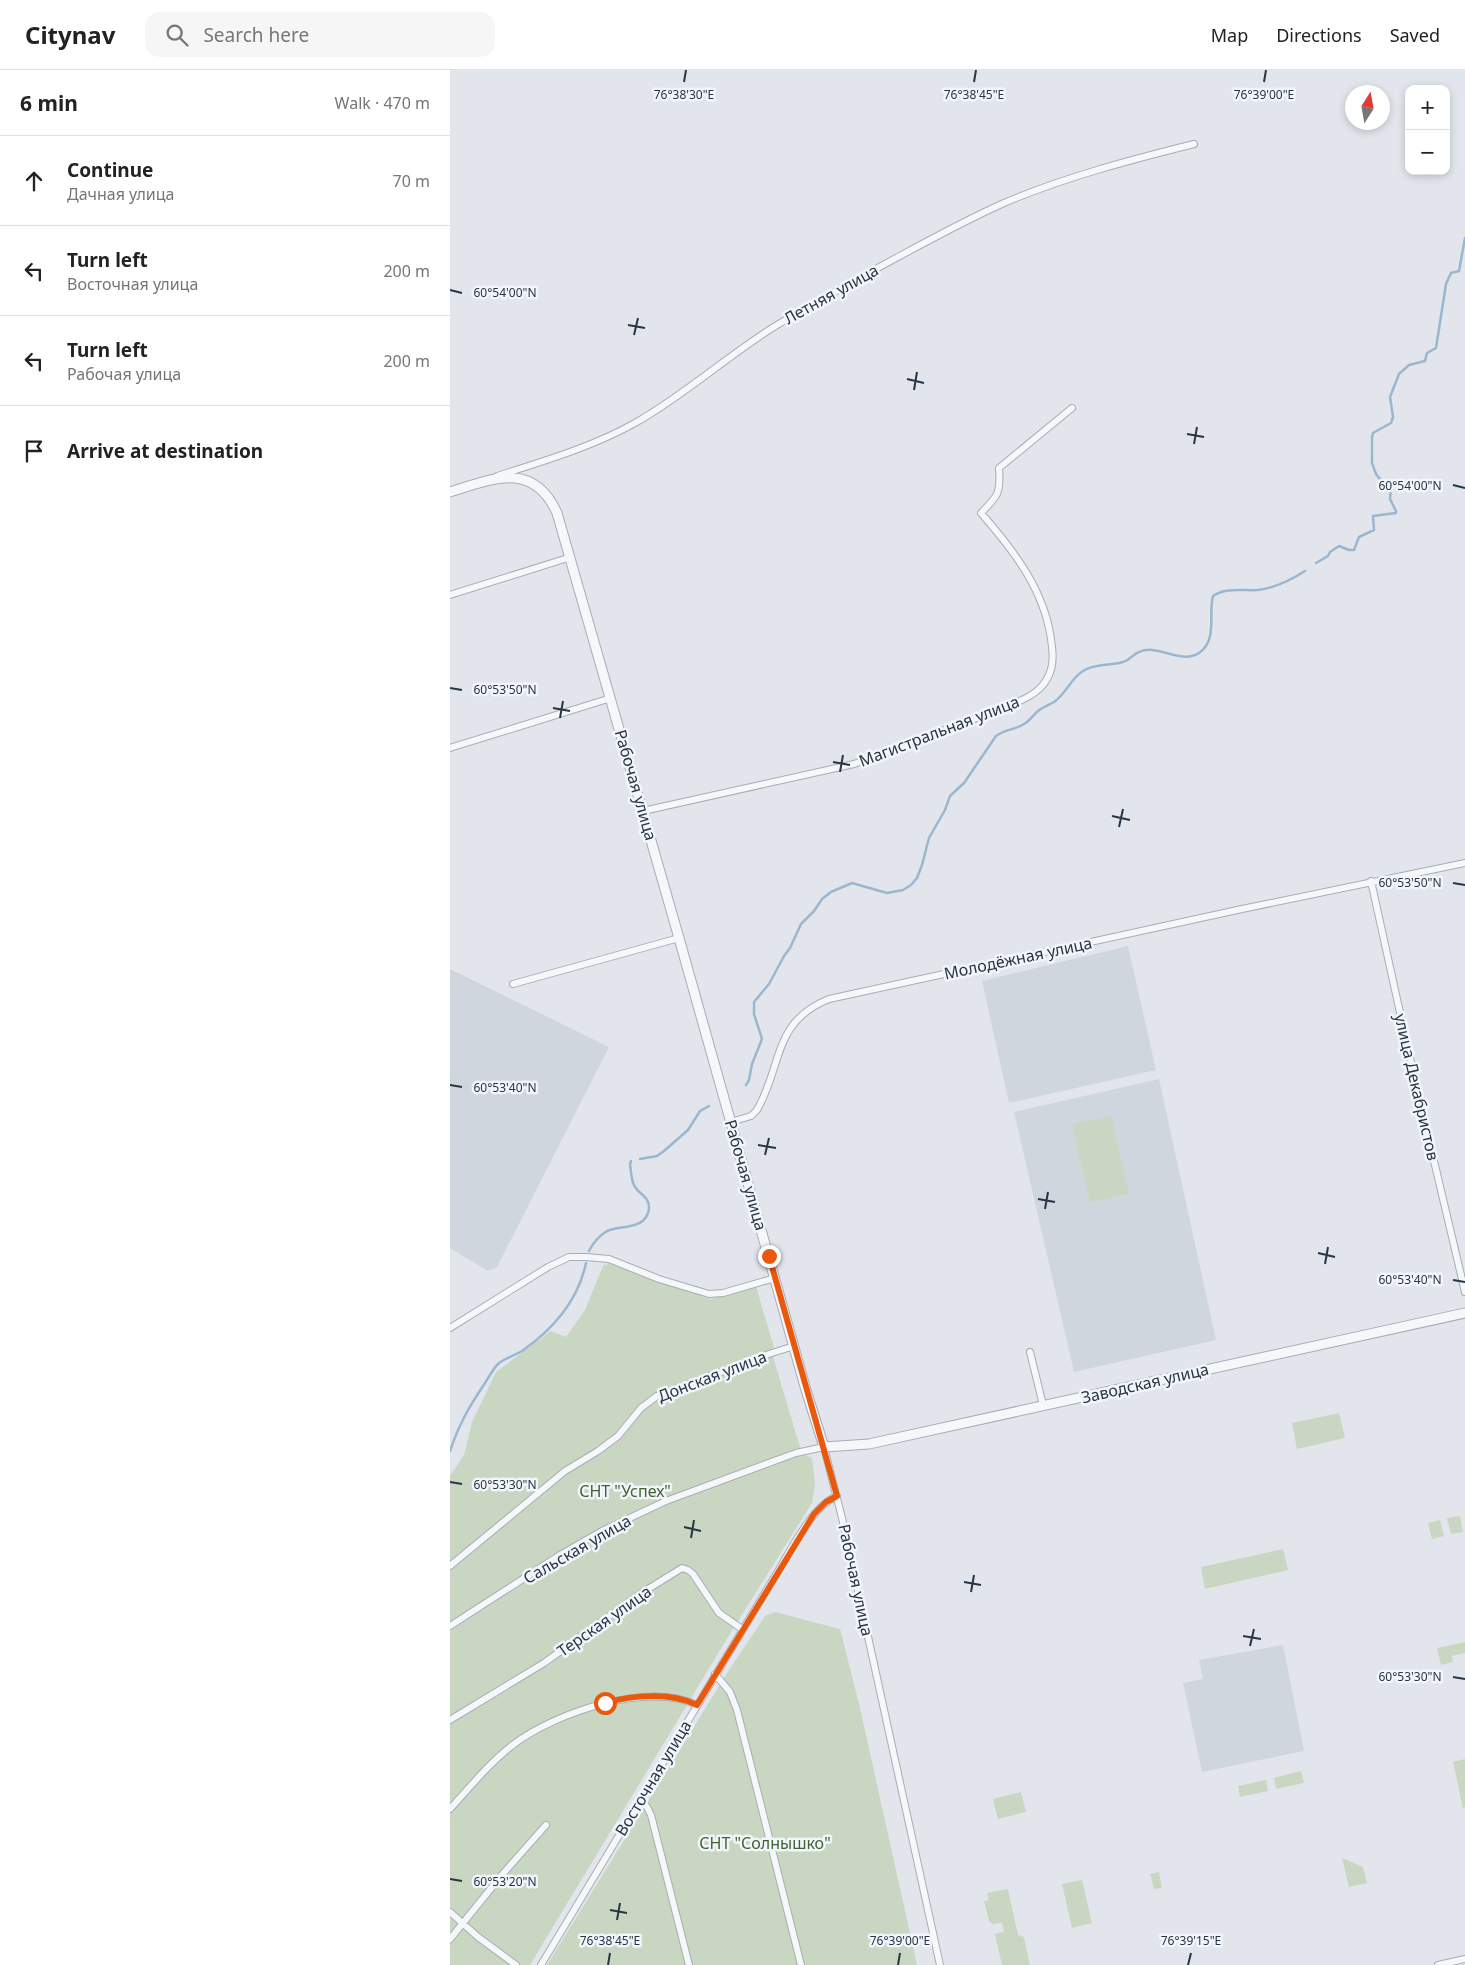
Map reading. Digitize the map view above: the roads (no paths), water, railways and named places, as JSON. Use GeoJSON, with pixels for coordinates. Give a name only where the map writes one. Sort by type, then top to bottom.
{"type":"FeatureCollection","features":[{"type":"Feature","properties":{"kind":"street","name":"Летняя улица"},"geometry":{"type":"LineString","coordinates":[[486,480],[553,458],[607,437],[636,422],[675,397],[777,324],[912,250],[1005,203],[1091,172],[1194,144]]}},
{"type":"Feature","properties":{"kind":"street","name":"Магистральная улица"},"geometry":{"type":"LineString","coordinates":[[643,811],[854,764],[1006,708],[1027,698],[1040,689],[1050,674],[1053,656],[1048,619],[1041,598],[1016,555],[981,514],[1000,491],[999,468],[1072,408]]}},
{"type":"Feature","properties":{"kind":"street","name":"Рабочая улица"},"geometry":{"type":"LineString","coordinates":[[450,492],[500,477],[526,480],[539,488],[554,506],[571,557],[837,1496],[940,1965]]}},
{"type":"Feature","properties":{"kind":"street"},"geometry":{"type":"LineString","coordinates":[[450,595],[571,557]]}},
{"type":"Feature","properties":{"kind":"street"},"geometry":{"type":"LineString","coordinates":[[450,748],[611,698]]}},
{"type":"Feature","properties":{"kind":"street","name":"Молодёжная улица"},"geometry":{"type":"LineString","coordinates":[[731,1122],[751,1116],[757,1110],[786,1037],[794,1022],[810,1008],[829,999],[1371,881],[1465,863]]}},
{"type":"Feature","properties":{"kind":"street","name":"улица Декабристов"},"geometry":{"type":"LineString","coordinates":[[1371,881],[1414,1076],[1465,1292]]}},
{"type":"Feature","properties":{"kind":"street"},"geometry":{"type":"LineString","coordinates":[[513,984],[680,938]]}},
{"type":"Feature","properties":{"kind":"street"},"geometry":{"type":"LineString","coordinates":[[450,1328],[559,1261],[578,1256],[622,1263],[659,1279],[709,1294],[723,1293],[775,1278]]}},
{"type":"Feature","properties":{"kind":"street","name":"Заводская улица"},"geometry":{"type":"LineString","coordinates":[[824,1448],[869,1444],[1465,1313]]}},
{"type":"Feature","properties":{"kind":"street","name":"Донская улица"},"geometry":{"type":"LineString","coordinates":[[450,1566],[559,1476],[618,1436],[648,1402],[657,1396],[794,1346]]}},
{"type":"Feature","properties":{"kind":"street"},"geometry":{"type":"LineString","coordinates":[[1030,1352],[1043,1405]]}},
{"type":"Feature","properties":{"kind":"street","name":"Сальская улица"},"geometry":{"type":"LineString","coordinates":[[450,1626],[560,1554],[602,1531],[666,1501],[796,1453],[824,1448]]}},
{"type":"Feature","properties":{"kind":"street","name":"Восточная улица"},"geometry":{"type":"LineString","coordinates":[[540,1965],[715,1674],[814,1514],[826,1502],[837,1496]]}},
{"type":"Feature","properties":{"kind":"street","name":"Терская улица"},"geometry":{"type":"LineString","coordinates":[[450,1720],[544,1663],[640,1594],[682,1568],[693,1574],[719,1613],[742,1630]]}},
{"type":"Feature","properties":{"kind":"street"},"geometry":{"type":"LineString","coordinates":[[715,1674],[730,1692],[737,1710],[801,1965]]}},
{"type":"Feature","properties":{"kind":"street"},"geometry":{"type":"LineString","coordinates":[[450,1809],[512,1745],[524,1736],[571,1714],[612,1701],[635,1697],[678,1699],[697,1705]]}},
{"type":"Feature","properties":{"kind":"street"},"geometry":{"type":"LineString","coordinates":[[640,1801],[647,1807],[651,1815],[689,1965]]}},
{"type":"Feature","properties":{"kind":"street"},"geometry":{"type":"LineString","coordinates":[[450,1939],[501,1876],[546,1825]]}},
{"type":"Feature","properties":{"kind":"street"},"geometry":{"type":"LineString","coordinates":[[450,1912],[478,1937],[516,1965]]}},
{"type":"Feature","properties":{"kind":"street"},"geometry":{"type":"LineString","coordinates":[[1438,1965],[1465,1959]]}},
{"type":"Feature","properties":{"kind":"waterway"},"geometry":{"type":"LineString","coordinates":[[1316,563],[1328,556],[1330,552],[1339,546],[1354,550],[1359,537],[1374,530],[1373,516],[1396,513],[1390,499],[1391,485],[1380,479],[1372,463],[1373,433],[1391,423],[1393,417],[1390,397],[1399,374],[1409,365],[1425,361],[1427,353],[1436,348],[1446,284],[1451,273],[1459,271],[1465,238]]}},
{"type":"Feature","properties":{"kind":"waterway"},"geometry":{"type":"LineString","coordinates":[[746,1085],[762,1039],[754,1014],[754,1002],[769,984],[790,948],[801,924],[814,911],[822,899],[831,892],[852,883],[887,893],[903,890],[911,885],[917,878],[929,838],[945,810],[950,796],[964,783],[996,736],[1026,723],[1038,711],[1058,699],[1075,678],[1088,668],[1123,662],[1137,653],[1146,650],[1184,657],[1199,653],[1209,641],[1213,596],[1229,590],[1258,590],[1270,587],[1305,571]]}},
{"type":"Feature","properties":{"kind":"waterway"},"geometry":{"type":"LineString","coordinates":[[640,1159],[657,1156],[664,1151],[688,1130],[700,1111],[709,1106]]}},
{"type":"Feature","properties":{"kind":"waterway"},"geometry":{"type":"LineString","coordinates":[[589,1251],[596,1240],[607,1231],[638,1224],[647,1216],[649,1205],[634,1185],[631,1161]]}},
{"type":"Feature","properties":{"kind":"waterway"},"geometry":{"type":"LineString","coordinates":[[450,1451],[465,1416],[494,1368],[533,1343],[553,1324],[577,1290],[586,1263]]}},
{"type":"Feature","properties":{"kind":"park label","name":"СНТ \"Успех\""},"geometry":{"type":"Point","coordinates":[625,1491]}},
{"type":"Feature","properties":{"kind":"park label","name":"СНТ \"Солнышко\""},"geometry":{"type":"Point","coordinates":[765,1843]}}]}
